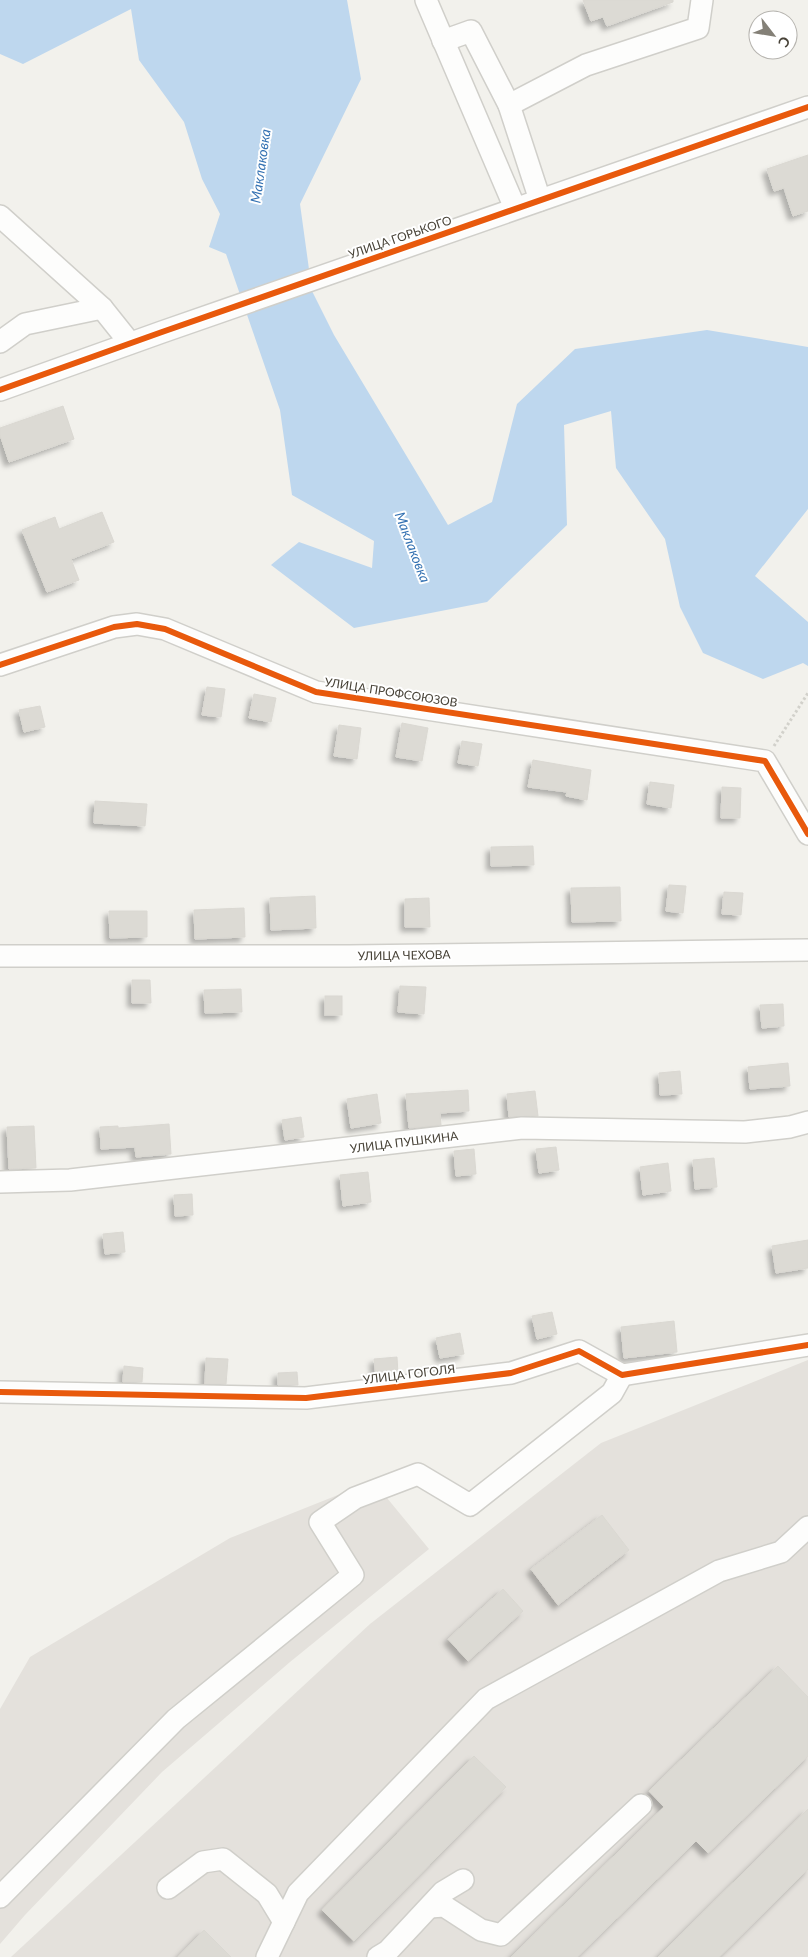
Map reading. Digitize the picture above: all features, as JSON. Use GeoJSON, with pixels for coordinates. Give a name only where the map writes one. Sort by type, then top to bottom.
{"type":"FeatureCollection","features":[{"type":"Feature","properties":{"kind":"street"},"geometry":{"type":"LineString","coordinates":[[426,0],[515,208]]}},
{"type":"Feature","properties":{"kind":"street"},"geometry":{"type":"LineString","coordinates":[[509,105],[586,66],[698,28],[702,0]]}},
{"type":"Feature","properties":{"kind":"street"},"geometry":{"type":"LineString","coordinates":[[443,41],[471,31],[509,105],[540,200]]}},
{"type":"Feature","properties":{"kind":"street","name":"УЛИЦА ГОРЬКОГО"},"geometry":{"type":"LineString","coordinates":[[0,390],[515,208],[808,107]]}},
{"type":"Feature","properties":{"kind":"street"},"geometry":{"type":"LineString","coordinates":[[0,216],[102,308],[130,344]]}},
{"type":"Feature","properties":{"kind":"street"},"geometry":{"type":"LineString","coordinates":[[0,342],[25,324],[102,308]]}},
{"type":"Feature","properties":{"kind":"street","name":"УЛИЦА ПРОФСОЮЗОВ"},"geometry":{"type":"LineString","coordinates":[[0,665],[114,627],[137,624],[165,629],[316,692],[765,761]]}},
{"type":"Feature","properties":{"kind":"street"},"geometry":{"type":"LineString","coordinates":[[765,761],[808,834]]}},
{"type":"Feature","properties":{"kind":"street","name":"УЛИЦА ЧЕХОВА"},"geometry":{"type":"LineString","coordinates":[[0,956],[339,956],[808,950]]}},
{"type":"Feature","properties":{"kind":"street","name":"УЛИЦА ПУШКИНА"},"geometry":{"type":"LineString","coordinates":[[0,1182],[70,1180],[522,1128],[745,1132],[790,1127],[808,1122]]}},
{"type":"Feature","properties":{"kind":"street"},"geometry":{"type":"LineString","coordinates":[[0,1898],[176,1718],[353,1575],[320,1522],[356,1498],[418,1474],[470,1505],[612,1393],[622,1375],[808,1345]]}},
{"type":"Feature","properties":{"kind":"street","name":"УЛИЦА ГОГОЛЯ"},"geometry":{"type":"LineString","coordinates":[[0,1392],[306,1398],[511,1373],[579,1351],[622,1375]]}},
{"type":"Feature","properties":{"kind":"street"},"geometry":{"type":"LineString","coordinates":[[267,1957],[298,1893],[486,1699],[718,1571],[781,1552],[808,1527]]}},
{"type":"Feature","properties":{"kind":"street"},"geometry":{"type":"LineString","coordinates":[[430,1907],[444,1906],[480,1930],[501,1935],[641,1805]]}},
{"type":"Feature","properties":{"kind":"street"},"geometry":{"type":"LineString","coordinates":[[168,1888],[203,1862],[223,1859],[267,1894],[284,1922]]}},
{"type":"Feature","properties":{"kind":"street"},"geometry":{"type":"LineString","coordinates":[[378,1957],[388,1951],[443,1892],[463,1880]]}},
{"type":"Feature","properties":{"kind":"path"},"geometry":{"type":"LineString","coordinates":[[765,761],[808,693]]}},
{"type":"Feature","properties":{"kind":"shaded area"},"geometry":{"type":"Polygon","coordinates":[[[808,1360],[808,1957],[11,1957],[370,1624],[601,1443],[808,1360]]]}},
{"type":"Feature","properties":{"kind":"shaded area"},"geometry":{"type":"Polygon","coordinates":[[[373,1481],[429,1549],[290,1662],[162,1772],[25,1915],[0,1944],[0,1709],[30,1657],[230,1538],[373,1481]]]}},
{"type":"Feature","properties":{"kind":"water","name":"Маклаковка"},"geometry":{"type":"Polygon","coordinates":[[[0,0],[347,0],[361,79],[300,204],[312,291],[334,335],[448,525],[492,502],[517,404],[575,349],[707,330],[808,347],[808,509],[755,576],[808,622],[808,666],[803,663],[763,679],[703,653],[680,607],[665,539],[616,468],[611,411],[564,425],[567,525],[487,602],[354,628],[271,565],[299,542],[372,568],[374,541],[292,495],[280,410],[226,254],[209,247],[220,214],[202,179],[184,122],[139,60],[131,9],[23,64],[0,54],[0,0]]]}},
{"type":"Feature","properties":{"kind":"building"},"geometry":{"type":"Polygon","coordinates":[[[583,0],[673,0],[673,2],[607,26],[603,17],[591,21],[583,0]]]}},
{"type":"Feature","properties":{"kind":"building"},"geometry":{"type":"Polygon","coordinates":[[[808,155],[808,211],[793,216],[784,188],[774,191],[767,169],[808,155]]]}},
{"type":"Feature","properties":{"kind":"building"},"geometry":{"type":"Polygon","coordinates":[[[63,406],[74,439],[9,462],[0,435],[0,428],[63,406]]]}},
{"type":"Feature","properties":{"kind":"building"},"geometry":{"type":"Polygon","coordinates":[[[102,512],[114,542],[71,559],[79,580],[47,592],[22,530],[55,517],[59,529],[102,512]]]}},
{"type":"Feature","properties":{"kind":"building"},"geometry":{"type":"Polygon","coordinates":[[[207,687],[225,689],[221,717],[202,715],[207,687]]]}},
{"type":"Feature","properties":{"kind":"building"},"geometry":{"type":"Polygon","coordinates":[[[254,694],[276,698],[271,722],[249,718],[254,694]]]}},
{"type":"Feature","properties":{"kind":"building"},"geometry":{"type":"Polygon","coordinates":[[[40,706],[45,727],[24,732],[19,710],[40,706]]]}},
{"type":"Feature","properties":{"kind":"building"},"geometry":{"type":"Polygon","coordinates":[[[402,723],[428,728],[422,761],[396,757],[402,723]]]}},
{"type":"Feature","properties":{"kind":"building"},"geometry":{"type":"Polygon","coordinates":[[[339,725],[361,728],[357,759],[334,756],[339,725]]]}},
{"type":"Feature","properties":{"kind":"building"},"geometry":{"type":"Polygon","coordinates":[[[462,741],[482,744],[478,766],[458,763],[462,741]]]}},
{"type":"Feature","properties":{"kind":"building"},"geometry":{"type":"Polygon","coordinates":[[[533,760],[591,770],[587,800],[566,796],[567,792],[528,787],[533,760]]]}},
{"type":"Feature","properties":{"kind":"building"},"geometry":{"type":"Polygon","coordinates":[[[650,782],[674,785],[671,808],[647,804],[650,782]]]}},
{"type":"Feature","properties":{"kind":"building"},"geometry":{"type":"Polygon","coordinates":[[[722,787],[741,788],[740,818],[721,818],[722,787]]]}},
{"type":"Feature","properties":{"kind":"building"},"geometry":{"type":"Polygon","coordinates":[[[95,801],[147,804],[145,826],[94,823],[95,801]]]}},
{"type":"Feature","properties":{"kind":"building"},"geometry":{"type":"Polygon","coordinates":[[[533,846],[534,865],[491,866],[491,847],[533,846]]]}},
{"type":"Feature","properties":{"kind":"building"},"geometry":{"type":"Polygon","coordinates":[[[669,885],[686,886],[683,913],[666,911],[669,885]]]}},
{"type":"Feature","properties":{"kind":"building"},"geometry":{"type":"Polygon","coordinates":[[[620,887],[621,921],[572,922],[571,888],[620,887]]]}},
{"type":"Feature","properties":{"kind":"building"},"geometry":{"type":"Polygon","coordinates":[[[724,892],[743,893],[741,915],[722,914],[724,892]]]}},
{"type":"Feature","properties":{"kind":"building"},"geometry":{"type":"Polygon","coordinates":[[[315,896],[316,928],[271,930],[270,898],[315,896]]]}},
{"type":"Feature","properties":{"kind":"building"},"geometry":{"type":"Polygon","coordinates":[[[429,898],[430,927],[405,927],[405,899],[429,898]]]}},
{"type":"Feature","properties":{"kind":"building"},"geometry":{"type":"Polygon","coordinates":[[[244,908],[245,937],[195,939],[194,910],[244,908]]]}},
{"type":"Feature","properties":{"kind":"building"},"geometry":{"type":"Polygon","coordinates":[[[109,911],[147,911],[147,937],[110,938],[109,911]]]}},
{"type":"Feature","properties":{"kind":"building"},"geometry":{"type":"Polygon","coordinates":[[[132,980],[150,980],[151,1003],[132,1003],[132,980]]]}},
{"type":"Feature","properties":{"kind":"building"},"geometry":{"type":"Polygon","coordinates":[[[400,986],[426,987],[424,1014],[398,1012],[400,986]]]}},
{"type":"Feature","properties":{"kind":"building"},"geometry":{"type":"Polygon","coordinates":[[[241,989],[242,1012],[205,1013],[204,990],[241,989]]]}},
{"type":"Feature","properties":{"kind":"building"},"geometry":{"type":"Polygon","coordinates":[[[325,996],[342,996],[342,1015],[325,1015],[325,996]]]}},
{"type":"Feature","properties":{"kind":"building"},"geometry":{"type":"Polygon","coordinates":[[[783,1004],[784,1026],[762,1028],[760,1005],[783,1004]]]}},
{"type":"Feature","properties":{"kind":"building"},"geometry":{"type":"Polygon","coordinates":[[[788,1063],[790,1086],[750,1089],[748,1067],[788,1063]]]}},
{"type":"Feature","properties":{"kind":"building"},"geometry":{"type":"Polygon","coordinates":[[[680,1071],[682,1094],[660,1095],[659,1073],[680,1071]]]}},
{"type":"Feature","properties":{"kind":"building"},"geometry":{"type":"Polygon","coordinates":[[[468,1090],[469,1111],[440,1113],[441,1125],[409,1128],[406,1094],[468,1090]]]}},
{"type":"Feature","properties":{"kind":"building"},"geometry":{"type":"Polygon","coordinates":[[[535,1091],[538,1116],[509,1117],[507,1094],[535,1091]]]}},
{"type":"Feature","properties":{"kind":"building"},"geometry":{"type":"Polygon","coordinates":[[[377,1094],[381,1123],[351,1128],[347,1099],[377,1094]]]}},
{"type":"Feature","properties":{"kind":"building"},"geometry":{"type":"Polygon","coordinates":[[[301,1117],[304,1137],[285,1140],[282,1120],[301,1117]]]}},
{"type":"Feature","properties":{"kind":"building"},"geometry":{"type":"Polygon","coordinates":[[[169,1124],[171,1154],[136,1157],[135,1147],[101,1149],[100,1127],[118,1126],[118,1128],[169,1124]]]}},
{"type":"Feature","properties":{"kind":"building"},"geometry":{"type":"Polygon","coordinates":[[[34,1126],[36,1168],[9,1169],[7,1127],[34,1126]]]}},
{"type":"Feature","properties":{"kind":"building"},"geometry":{"type":"Polygon","coordinates":[[[556,1147],[559,1170],[539,1173],[536,1149],[556,1147]]]}},
{"type":"Feature","properties":{"kind":"building"},"geometry":{"type":"Polygon","coordinates":[[[474,1149],[476,1174],[456,1176],[454,1151],[474,1149]]]}},
{"type":"Feature","properties":{"kind":"building"},"geometry":{"type":"Polygon","coordinates":[[[714,1158],[717,1187],[695,1189],[693,1160],[714,1158]]]}},
{"type":"Feature","properties":{"kind":"building"},"geometry":{"type":"Polygon","coordinates":[[[668,1163],[671,1191],[643,1195],[640,1167],[668,1163]]]}},
{"type":"Feature","properties":{"kind":"building"},"geometry":{"type":"Polygon","coordinates":[[[368,1172],[371,1202],[343,1206],[340,1175],[368,1172]]]}},
{"type":"Feature","properties":{"kind":"building"},"geometry":{"type":"Polygon","coordinates":[[[192,1194],[193,1215],[175,1216],[174,1195],[192,1194]]]}},
{"type":"Feature","properties":{"kind":"building"},"geometry":{"type":"Polygon","coordinates":[[[123,1232],[125,1252],[105,1254],[103,1234],[123,1232]]]}},
{"type":"Feature","properties":{"kind":"building"},"geometry":{"type":"Polygon","coordinates":[[[808,1240],[808,1268],[776,1273],[772,1246],[808,1240]]]}},
{"type":"Feature","properties":{"kind":"building"},"geometry":{"type":"Polygon","coordinates":[[[552,1312],[557,1334],[537,1339],[532,1316],[552,1312]]]}},
{"type":"Feature","properties":{"kind":"building"},"geometry":{"type":"Polygon","coordinates":[[[674,1321],[677,1352],[624,1358],[621,1327],[674,1321]]]}},
{"type":"Feature","properties":{"kind":"building"},"geometry":{"type":"Polygon","coordinates":[[[460,1333],[464,1354],[440,1358],[436,1338],[460,1333]]]}},
{"type":"Feature","properties":{"kind":"building"},"geometry":{"type":"Polygon","coordinates":[[[397,1357],[398,1374],[376,1377],[374,1359],[397,1357]]]}},
{"type":"Feature","properties":{"kind":"building"},"geometry":{"type":"Polygon","coordinates":[[[206,1358],[228,1359],[226,1384],[205,1384],[206,1358]]]}},
{"type":"Feature","properties":{"kind":"building"},"geometry":{"type":"Polygon","coordinates":[[[124,1366],[143,1368],[142,1382],[123,1382],[124,1366]]]}},
{"type":"Feature","properties":{"kind":"building"},"geometry":{"type":"Polygon","coordinates":[[[297,1372],[298,1385],[278,1385],[278,1373],[297,1372]]]}},
{"type":"Feature","properties":{"kind":"building"},"geometry":{"type":"Polygon","coordinates":[[[602,1515],[629,1550],[558,1605],[531,1569],[602,1515]]]}},
{"type":"Feature","properties":{"kind":"building"},"geometry":{"type":"Polygon","coordinates":[[[503,1589],[523,1611],[468,1661],[448,1639],[503,1589]]]}},
{"type":"Feature","properties":{"kind":"building"},"geometry":{"type":"Polygon","coordinates":[[[778,1666],[808,1697],[808,1756],[708,1853],[696,1841],[577,1957],[511,1957],[664,1807],[649,1791],[778,1666]]]}},
{"type":"Feature","properties":{"kind":"building"},"geometry":{"type":"Polygon","coordinates":[[[474,1756],[506,1787],[354,1941],[322,1910],[474,1756]]]}},
{"type":"Feature","properties":{"kind":"building"},"geometry":{"type":"Polygon","coordinates":[[[808,1809],[808,1869],[719,1957],[658,1957],[808,1809]]]}},
{"type":"Feature","properties":{"kind":"building"},"geometry":{"type":"Polygon","coordinates":[[[204,1930],[231,1957],[178,1957],[204,1930]]]}},
{"type":"Feature","properties":{"kind":"cycle path"},"geometry":{"type":"LineString","coordinates":[[0,390],[808,107]]}},
{"type":"Feature","properties":{"kind":"cycle path"},"geometry":{"type":"LineString","coordinates":[[0,665],[114,627],[137,624],[165,629],[316,692],[765,761],[808,834]]}},
{"type":"Feature","properties":{"kind":"cycle path"},"geometry":{"type":"LineString","coordinates":[[0,1392],[306,1398],[511,1373],[579,1351],[622,1375],[808,1345]]}}]}
